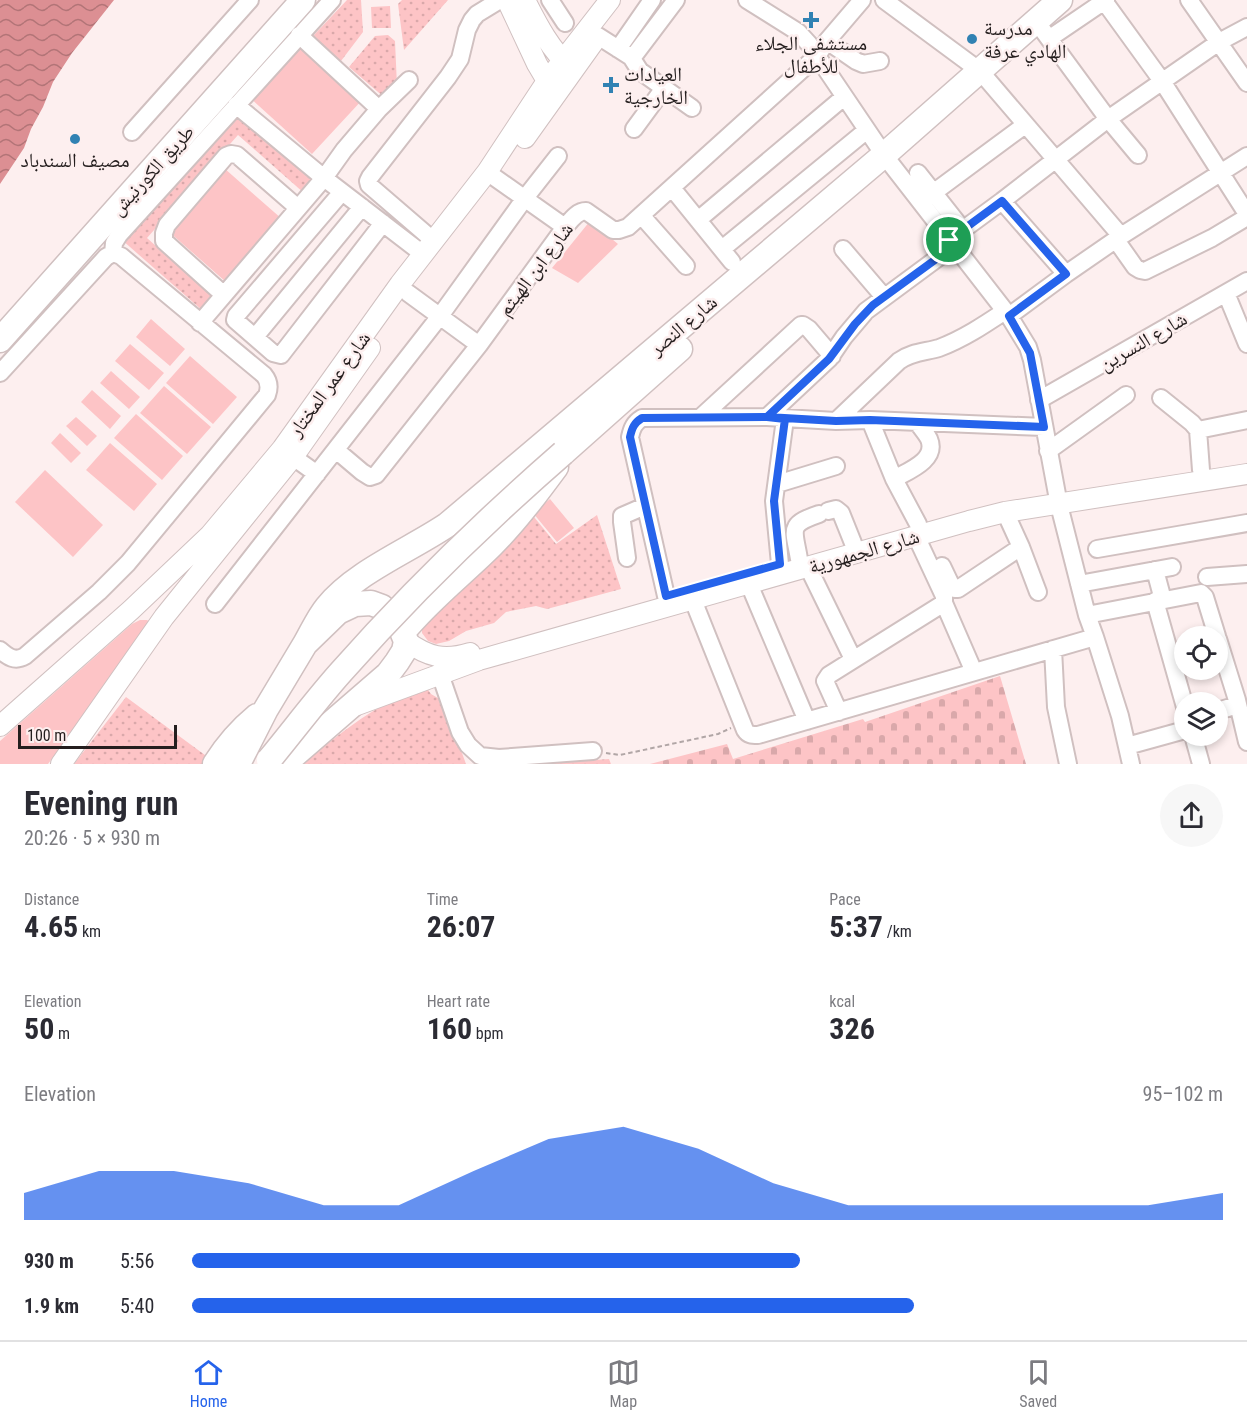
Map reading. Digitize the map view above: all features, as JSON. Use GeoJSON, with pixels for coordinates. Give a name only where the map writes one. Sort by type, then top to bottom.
{"type":"FeatureCollection","features":[{"type":"Feature","properties":{"kind":"highway","name":"طريق الكورنيش"},"geometry":{"type":"LineString","coordinates":[[0,317],[282,0]]}},
{"type":"Feature","properties":{"kind":"highway","name":"طريق الكورنيش"},"geometry":{"type":"LineString","coordinates":[[0,340],[303,0]]}},
{"type":"Feature","properties":{"kind":"highway","name":"شارع النصر"},"geometry":{"type":"LineString","coordinates":[[1043,29],[1060,0]]}},
{"type":"Feature","properties":{"kind":"highway","name":"شارع النصر"},"geometry":{"type":"LineString","coordinates":[[568,448],[982,74],[1043,29],[1076,0]]}},
{"type":"Feature","properties":{"kind":"highway","name":"شارع النصر"},"geometry":{"type":"LineString","coordinates":[[305,644],[327,607],[345,589],[386,561],[427,539],[447,525],[887,159]]}},
{"type":"Feature","properties":{"kind":"highway"},"geometry":{"type":"LineString","coordinates":[[405,636],[427,604],[493,543],[516,518],[568,448]]}},
{"type":"Feature","properties":{"kind":"highway"},"geometry":{"type":"LineString","coordinates":[[279,761],[341,672],[396,613],[505,504],[568,448]]}},
{"type":"Feature","properties":{"kind":"highway"},"geometry":{"type":"LineString","coordinates":[[238,764],[266,709],[305,644],[338,612],[355,604],[371,603],[382,607],[399,624],[405,636],[404,651],[398,662],[351,707],[279,761]]}},
{"type":"Feature","properties":{"kind":"highway"},"geometry":{"type":"LineString","coordinates":[[215,764],[237,734],[266,709]]}},
{"type":"Feature","properties":{"kind":"main road"},"geometry":{"type":"LineString","coordinates":[[507,0],[547,81]]}},
{"type":"Feature","properties":{"kind":"main road","name":"شارع عمر المختار"},"geometry":{"type":"LineString","coordinates":[[61,764],[164,617],[408,293],[568,66],[610,0]]}},
{"type":"Feature","properties":{"kind":"main road","name":"شارع عمر المختار"},"geometry":{"type":"LineString","coordinates":[[0,726],[210,535],[287,453],[400,284],[491,175],[547,81],[568,66],[598,36],[623,0]]}},
{"type":"Feature","properties":{"kind":"main road"},"geometry":{"type":"LineString","coordinates":[[528,6],[547,39],[568,66]]}},
{"type":"Feature","properties":{"kind":"main road","name":"شارع الجمهورية"},"geometry":{"type":"LineString","coordinates":[[351,707],[479,660],[749,584],[853,543],[920,531],[1058,499],[1247,463]]}},
{"type":"Feature","properties":{"kind":"main road","name":"شارع الجمهورية"},"geometry":{"type":"LineString","coordinates":[[405,636],[419,650],[433,656],[448,658],[461,656],[780,564],[804,563],[920,531],[983,508],[1247,474]]}},
{"type":"Feature","properties":{"kind":"main road"},"geometry":{"type":"LineString","coordinates":[[142,599],[164,617]]}},
{"type":"Feature","properties":{"kind":"street"},"geometry":{"type":"LineString","coordinates":[[132,132],[250,0]]}},
{"type":"Feature","properties":{"kind":"street"},"geometry":{"type":"LineString","coordinates":[[113,254],[114,243],[119,234],[332,0]]}},
{"type":"Feature","properties":{"kind":"street"},"geometry":{"type":"LineString","coordinates":[[429,247],[368,182],[460,59],[467,30],[472,20],[477,14],[500,0]]}},
{"type":"Feature","properties":{"kind":"street"},"geometry":{"type":"LineString","coordinates":[[528,6],[550,0],[564,24]]}},
{"type":"Feature","properties":{"kind":"street"},"geometry":{"type":"LineString","coordinates":[[624,53],[652,0]]}},
{"type":"Feature","properties":{"kind":"street"},"geometry":{"type":"LineString","coordinates":[[598,36],[633,57],[676,0]]}},
{"type":"Feature","properties":{"kind":"street"},"geometry":{"type":"LineString","coordinates":[[747,0],[798,32],[809,44],[887,159],[955,239],[1007,313],[1030,353],[1058,499],[1087,615],[1120,716],[1131,764]]}},
{"type":"Feature","properties":{"kind":"street","name":"شارع ابن الهيثم"},"geometry":{"type":"LineString","coordinates":[[336,450],[366,475],[370,477],[376,475],[479,345],[565,227],[577,214],[582,211],[590,213],[613,230],[628,227],[817,56],[862,0]]}},
{"type":"Feature","properties":{"kind":"street"},"geometry":{"type":"LineString","coordinates":[[884,0],[982,74],[1056,160],[1118,238],[1135,267],[1140,270],[1145,271],[1212,238],[1247,215],[1162,81],[1105,1],[1043,29],[1108,119],[1138,155]]}},
{"type":"Feature","properties":{"kind":"street"},"geometry":{"type":"LineString","coordinates":[[1189,0],[1247,83]]}},
{"type":"Feature","properties":{"kind":"street"},"geometry":{"type":"LineString","coordinates":[[767,417],[832,356],[844,337],[873,305],[1108,119],[1219,42],[1247,27]]}},
{"type":"Feature","properties":{"kind":"street"},"geometry":{"type":"LineString","coordinates":[[299,35],[379,109]]}},
{"type":"Feature","properties":{"kind":"street"},"geometry":{"type":"LineString","coordinates":[[827,41],[863,64],[880,61]]}},
{"type":"Feature","properties":{"kind":"street"},"geometry":{"type":"LineString","coordinates":[[624,53],[640,71],[692,108]]}},
{"type":"Feature","properties":{"kind":"street"},"geometry":{"type":"LineString","coordinates":[[200,323],[324,178],[344,150],[379,109],[409,80]]}},
{"type":"Feature","properties":{"kind":"street"},"geometry":{"type":"LineString","coordinates":[[634,129],[664,88]]}},
{"type":"Feature","properties":{"kind":"street"},"geometry":{"type":"LineString","coordinates":[[698,220],[844,97]]}},
{"type":"Feature","properties":{"kind":"street"},"geometry":{"type":"LineString","coordinates":[[236,105],[383,224],[429,247]]}},
{"type":"Feature","properties":{"kind":"street"},"geometry":{"type":"LineString","coordinates":[[933,193],[1025,124]]}},
{"type":"Feature","properties":{"kind":"street"},"geometry":{"type":"LineString","coordinates":[[672,188],[727,256],[867,130]]}},
{"type":"Feature","properties":{"kind":"street"},"geometry":{"type":"LineString","coordinates":[[224,295],[164,241],[167,225],[226,156],[231,154],[237,155],[298,208]]}},
{"type":"Feature","properties":{"kind":"street"},"geometry":{"type":"LineString","coordinates":[[215,604],[440,316],[558,156]]}},
{"type":"Feature","properties":{"kind":"street"},"geometry":{"type":"LineString","coordinates":[[836,421],[906,356],[939,348],[1007,313],[1118,238],[1247,156]]}},
{"type":"Feature","properties":{"kind":"street"},"geometry":{"type":"LineString","coordinates":[[918,173],[933,193],[955,239]]}},
{"type":"Feature","properties":{"kind":"street"},"geometry":{"type":"LineString","coordinates":[[491,175],[565,227]]}},
{"type":"Feature","properties":{"kind":"street"},"geometry":{"type":"LineString","coordinates":[[342,192],[236,316],[235,320],[273,353],[281,355],[383,224]]}},
{"type":"Feature","properties":{"kind":"street"},"geometry":{"type":"LineString","coordinates":[[1002,201],[1066,274]]}},
{"type":"Feature","properties":{"kind":"street"},"geometry":{"type":"LineString","coordinates":[[255,337],[362,207]]}},
{"type":"Feature","properties":{"kind":"street"},"geometry":{"type":"LineString","coordinates":[[641,215],[686,266]]}},
{"type":"Feature","properties":{"kind":"street"},"geometry":{"type":"LineString","coordinates":[[843,249],[884,297]]}},
{"type":"Feature","properties":{"kind":"street"},"geometry":{"type":"LineString","coordinates":[[0,373],[106,257],[113,254],[121,256],[264,375],[269,387],[267,395],[128,563],[99,592],[25,656],[16,660],[0,650]]}},
{"type":"Feature","properties":{"kind":"street","name":"شارع النسرين"},"geometry":{"type":"LineString","coordinates":[[1039,400],[1247,281]]}},
{"type":"Feature","properties":{"kind":"street"},"geometry":{"type":"LineString","coordinates":[[408,293],[479,345]]}},
{"type":"Feature","properties":{"kind":"street"},"geometry":{"type":"LineString","coordinates":[[1226,293],[1247,344]]}},
{"type":"Feature","properties":{"kind":"street"},"geometry":{"type":"LineString","coordinates":[[701,417],[801,325],[809,329],[832,356]]}},
{"type":"Feature","properties":{"kind":"street"},"geometry":{"type":"LineString","coordinates":[[1048,451],[1126,395]]}},
{"type":"Feature","properties":{"kind":"street"},"geometry":{"type":"LineString","coordinates":[[1161,398],[1192,423],[1197,430],[1201,470]]}},
{"type":"Feature","properties":{"kind":"street"},"geometry":{"type":"LineString","coordinates":[[666,596],[630,437],[636,421],[642,418],[767,417],[1044,427]]}},
{"type":"Feature","properties":{"kind":"street"},"geometry":{"type":"LineString","coordinates":[[780,564],[774,501],[785,419]]}},
{"type":"Feature","properties":{"kind":"street"},"geometry":{"type":"LineString","coordinates":[[870,420],[894,479],[952,587],[958,589],[1021,547]]}},
{"type":"Feature","properties":{"kind":"street"},"geometry":{"type":"LineString","coordinates":[[1197,430],[1247,420]]}},
{"type":"Feature","properties":{"kind":"street"},"geometry":{"type":"LineString","coordinates":[[894,479],[926,460],[930,454],[929,438],[918,423]]}},
{"type":"Feature","properties":{"kind":"street"},"geometry":{"type":"LineString","coordinates":[[287,453],[317,474]]}},
{"type":"Feature","properties":{"kind":"street"},"geometry":{"type":"LineString","coordinates":[[777,484],[836,466]]}},
{"type":"Feature","properties":{"kind":"street"},"geometry":{"type":"LineString","coordinates":[[627,558],[622,516],[645,506]]}},
{"type":"Feature","properties":{"kind":"street"},"geometry":{"type":"LineString","coordinates":[[852,659],[804,563],[794,532],[797,524],[803,519],[836,509],[841,513],[853,543]]}},
{"type":"Feature","properties":{"kind":"street"},"geometry":{"type":"LineString","coordinates":[[1005,512],[1038,592]]}},
{"type":"Feature","properties":{"kind":"street"},"geometry":{"type":"LineString","coordinates":[[1097,549],[1247,523]]}},
{"type":"Feature","properties":{"kind":"street"},"geometry":{"type":"LineString","coordinates":[[920,531],[944,596],[944,603],[974,672]]}},
{"type":"Feature","properties":{"kind":"street"},"geometry":{"type":"LineString","coordinates":[[1079,584],[1172,567]]}},
{"type":"Feature","properties":{"kind":"street"},"geometry":{"type":"LineString","coordinates":[[1155,570],[1159,600],[1181,692]]}},
{"type":"Feature","properties":{"kind":"street"},"geometry":{"type":"LineString","coordinates":[[1207,577],[1247,574]]}},
{"type":"Feature","properties":{"kind":"street"},"geometry":{"type":"LineString","coordinates":[[749,584],[807,721]]}},
{"type":"Feature","properties":{"kind":"street"},"geometry":{"type":"LineString","coordinates":[[1087,615],[1197,593],[1203,594],[1214,626]]}},
{"type":"Feature","properties":{"kind":"street"},"geometry":{"type":"LineString","coordinates":[[693,600],[742,724],[747,733],[752,735],[1095,637]]}},
{"type":"Feature","properties":{"kind":"street"},"geometry":{"type":"LineString","coordinates":[[839,712],[825,681],[829,675],[944,603]]}},
{"type":"Feature","properties":{"kind":"street"},"geometry":{"type":"LineString","coordinates":[[1053,649],[1056,707],[1068,764]]}},
{"type":"Feature","properties":{"kind":"street"},"geometry":{"type":"LineString","coordinates":[[1228,670],[1241,711],[1247,742]]}},
{"type":"Feature","properties":{"kind":"street"},"geometry":{"type":"LineString","coordinates":[[440,674],[460,732],[468,745],[480,756],[499,758],[593,751]]}},
{"type":"Feature","properties":{"kind":"street"},"geometry":{"type":"LineString","coordinates":[[1127,746],[1174,733]]}},
{"type":"Feature","properties":{"kind":"street"},"geometry":{"type":"LineString","coordinates":[[1196,746],[1201,764]]}},
{"type":"Feature","properties":{"kind":"path"},"geometry":{"type":"LineString","coordinates":[[593,751],[620,756],[718,734],[742,724]]}},
{"type":"Feature","properties":{"kind":"green space"},"geometry":{"type":"Polygon","coordinates":[[[347,0],[361,0],[363,32],[341,61],[314,41],[313,36],[347,0]]]}},
{"type":"Feature","properties":{"kind":"green space"},"geometry":{"type":"Polygon","coordinates":[[[402,0],[448,0],[404,50],[398,4],[402,0]]]}},
{"type":"Feature","properties":{"kind":"green space"},"geometry":{"type":"Polygon","coordinates":[[[390,6],[391,28],[372,28],[371,7],[390,6]]]}},
{"type":"Feature","properties":{"kind":"green space"},"geometry":{"type":"Polygon","coordinates":[[[388,35],[395,41],[397,86],[385,98],[349,67],[375,36],[388,35]]]}},
{"type":"Feature","properties":{"kind":"green space"},"geometry":{"type":"Polygon","coordinates":[[[298,41],[363,99],[312,154],[248,96],[298,41]]]}},
{"type":"Feature","properties":{"kind":"green space"},"geometry":{"type":"Polygon","coordinates":[[[234,112],[314,182],[304,193],[238,135],[147,238],[214,298],[203,311],[122,240],[234,112]]]}},
{"type":"Feature","properties":{"kind":"green space"},"geometry":{"type":"Polygon","coordinates":[[[224,168],[282,219],[226,282],[168,231],[224,168]]]}},
{"type":"Feature","properties":{"kind":"green space"},"geometry":{"type":"Polygon","coordinates":[[[590,221],[618,244],[578,283],[552,268],[590,221]]]}},
{"type":"Feature","properties":{"kind":"green space"},"geometry":{"type":"Polygon","coordinates":[[[151,319],[185,349],[170,366],[136,337],[151,319]]]}},
{"type":"Feature","properties":{"kind":"green space"},"geometry":{"type":"Polygon","coordinates":[[[130,344],[164,373],[149,390],[115,361],[130,344]]]}},
{"type":"Feature","properties":{"kind":"green space"},"geometry":{"type":"Polygon","coordinates":[[[190,356],[237,397],[213,424],[166,383],[190,356]]]}},
{"type":"Feature","properties":{"kind":"green space"},"geometry":{"type":"Polygon","coordinates":[[[111,371],[140,397],[129,409],[100,383],[111,371]]]}},
{"type":"Feature","properties":{"kind":"green space"},"geometry":{"type":"Polygon","coordinates":[[[164,386],[211,427],[187,454],[140,413],[164,386]]]}},
{"type":"Feature","properties":{"kind":"green space"},"geometry":{"type":"Polygon","coordinates":[[[92,390],[121,416],[110,429],[81,402],[92,390]]]}},
{"type":"Feature","properties":{"kind":"green space"},"geometry":{"type":"Polygon","coordinates":[[[136,414],[183,456],[162,480],[114,438],[136,414]]]}},
{"type":"Feature","properties":{"kind":"green space"},"geometry":{"type":"Polygon","coordinates":[[[76,417],[97,436],[87,446],[66,426],[76,417]]]}},
{"type":"Feature","properties":{"kind":"green space"},"geometry":{"type":"Polygon","coordinates":[[[60,433],[81,453],[71,463],[51,443],[60,433]]]}},
{"type":"Feature","properties":{"kind":"green space"},"geometry":{"type":"Polygon","coordinates":[[[110,443],[157,484],[134,511],[86,470],[110,443]]]}},
{"type":"Feature","properties":{"kind":"green space"},"geometry":{"type":"Polygon","coordinates":[[[45,470],[103,525],[73,557],[15,502],[45,470]]]}},
{"type":"Feature","properties":{"kind":"green space"},"geometry":{"type":"Polygon","coordinates":[[[550,499],[574,528],[557,542],[533,513],[550,499]]]}},
{"type":"Feature","properties":{"kind":"green space"},"geometry":{"type":"Polygon","coordinates":[[[530,512],[556,544],[597,515],[621,589],[547,609],[536,606],[506,612],[494,623],[466,631],[449,641],[436,644],[428,641],[422,633],[422,622],[530,512]]]}},
{"type":"Feature","properties":{"kind":"green space"},"geometry":{"type":"Polygon","coordinates":[[[140,620],[147,620],[151,623],[48,764],[0,764],[0,741],[132,624],[140,620]]]}},
{"type":"Feature","properties":{"kind":"green space"},"geometry":{"type":"Polygon","coordinates":[[[1000,676],[1026,764],[650,764],[727,744],[733,759],[863,719],[865,722],[1000,676]]]}},
{"type":"Feature","properties":{"kind":"green space"},"geometry":{"type":"Polygon","coordinates":[[[426,687],[431,694],[443,701],[466,764],[301,764],[370,713],[426,687]]]}},
{"type":"Feature","properties":{"kind":"green space"},"geometry":{"type":"Polygon","coordinates":[[[126,697],[209,758],[205,764],[74,764],[126,697]]]}},
{"type":"Feature","properties":{"kind":"green space"},"geometry":{"type":"Polygon","coordinates":[[[609,759],[611,764],[540,764],[609,759]]]}},
{"type":"Feature","properties":{"kind":"water"},"geometry":{"type":"Polygon","coordinates":[[[0,0],[114,0],[72,53],[53,82],[24,148],[0,184],[0,0]]]}},
{"type":"Feature","properties":{"kind":"place","name":"مستشفى الجلاء للأطفال"},"geometry":{"type":"Point","coordinates":[811,20]}},
{"type":"Feature","properties":{"kind":"place","name":"مدرسة الهادي عرفة"},"geometry":{"type":"Point","coordinates":[972,39]}},
{"type":"Feature","properties":{"kind":"place","name":"العيادات الخارجية"},"geometry":{"type":"Point","coordinates":[611,85]}},
{"type":"Feature","properties":{"kind":"place","name":"مصيف السندباد"},"geometry":{"type":"Point","coordinates":[75,139]}},
{"type":"Feature","properties":{"kind":"route"},"geometry":{"type":"LineString","coordinates":[[949,240],[954,246],[866,311],[829,359],[767,417],[785,419],[774,501],[780,564],[666,596],[630,437],[636,421],[642,418],[767,417],[1044,427],[1030,353],[1009,316],[1066,274],[1002,201],[949,240]]}}]}
